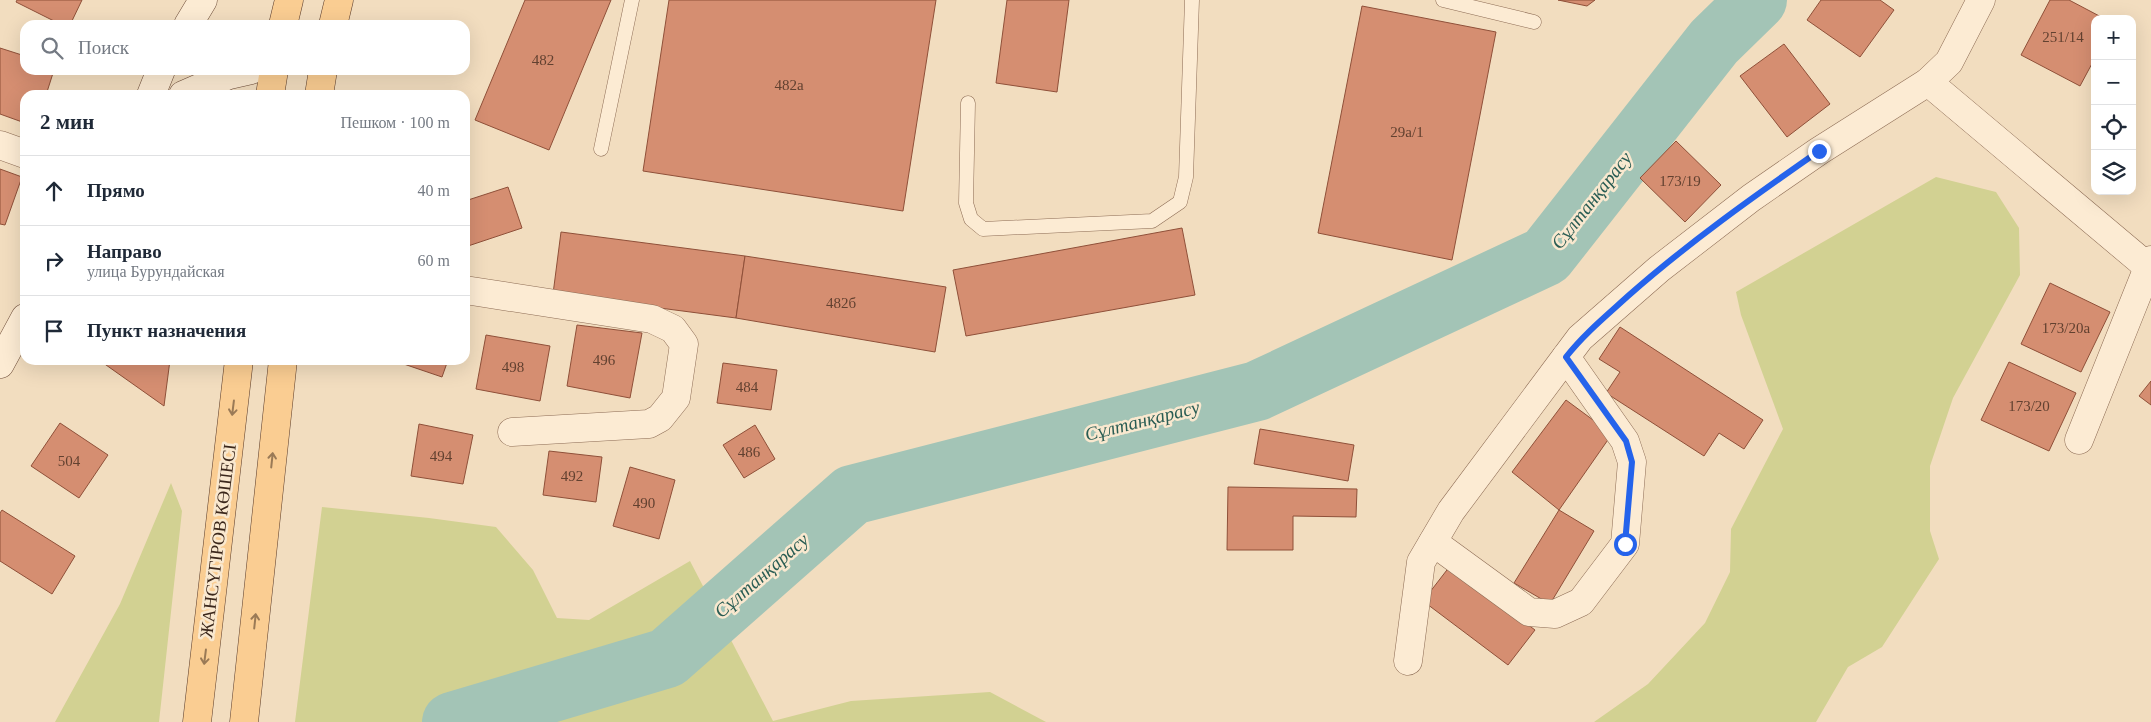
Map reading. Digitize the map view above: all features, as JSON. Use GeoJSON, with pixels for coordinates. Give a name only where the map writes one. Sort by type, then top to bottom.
{"type":"FeatureCollection","features":[{"type":"Feature","properties":{"kind":"main road"},"geometry":{"type":"LineString","coordinates":[[284,20],[289,0]]}},
{"type":"Feature","properties":{"kind":"main road"},"geometry":{"type":"LineString","coordinates":[[334,20],[339,0]]}},
{"type":"Feature","properties":{"kind":"main road"},"geometry":{"type":"LineString","coordinates":[[271,90],[273,75]]}},
{"type":"Feature","properties":{"kind":"main road"},"geometry":{"type":"LineString","coordinates":[[320,90],[322,75]]}},
{"type":"Feature","properties":{"kind":"main road","name":"ЖАНСҮГІРОВ КӨШЕСІ"},"geometry":{"type":"LineString","coordinates":[[197,722],[238,365]]}},
{"type":"Feature","properties":{"kind":"main road"},"geometry":{"type":"LineString","coordinates":[[244,722],[282,365]]}},
{"type":"Feature","properties":{"kind":"street"},"geometry":{"type":"LineString","coordinates":[[191,20],[202,0]]}},
{"type":"Feature","properties":{"kind":"street"},"geometry":{"type":"LineString","coordinates":[[1408,661],[1421,562],[1451,511],[1580,338],[1658,269],[1751,198],[1819,151],[1928,82],[1949,62],[1981,0]]}},
{"type":"Feature","properties":{"kind":"street"},"geometry":{"type":"LineString","coordinates":[[153,90],[159,75]]}},
{"type":"Feature","properties":{"kind":"street"},"geometry":{"type":"LineString","coordinates":[[194,90],[229,75]]}},
{"type":"Feature","properties":{"kind":"street"},"geometry":{"type":"LineString","coordinates":[[1928,82],[2150,266],[2079,440]]}},
{"type":"Feature","properties":{"kind":"street"},"geometry":{"type":"LineString","coordinates":[[0,145],[20,152]]}},
{"type":"Feature","properties":{"kind":"street"},"geometry":{"type":"LineString","coordinates":[[470,291],[652,319],[673,329],[684,344],[676,398],[660,418],[649,424],[512,432]]}},
{"type":"Feature","properties":{"kind":"street"},"geometry":{"type":"LineString","coordinates":[[0,364],[20,327]]}},
{"type":"Feature","properties":{"kind":"street"},"geometry":{"type":"LineString","coordinates":[[1433,542],[1529,612],[1556,614],[1580,602],[1625,544],[1632,462],[1626,441],[1566,357]]}},
{"type":"Feature","properties":{"kind":"lane"},"geometry":{"type":"LineString","coordinates":[[601,149],[632,0]]}},
{"type":"Feature","properties":{"kind":"lane"},"geometry":{"type":"LineString","coordinates":[[968,103],[966,203],[972,219],[983,229],[1152,221],[1180,202],[1186,177],[1192,0]]}},
{"type":"Feature","properties":{"kind":"lane"},"geometry":{"type":"LineString","coordinates":[[1443,0],[1534,22]]}},
{"type":"Feature","properties":{"kind":"shaded area"},"geometry":{"type":"Polygon","coordinates":[[[1936,177],[1996,192],[2019,228],[2020,275],[1953,398],[1930,466],[1930,531],[1939,559],[1882,647],[1848,667],[1816,722],[1594,722],[1648,684],[1705,623],[1730,572],[1731,529],[1783,429],[1741,315],[1736,292],[1936,177]]]}},
{"type":"Feature","properties":{"kind":"shaded area"},"geometry":{"type":"Polygon","coordinates":[[[171,483],[182,511],[159,722],[55,722],[120,604],[171,483]]]}},
{"type":"Feature","properties":{"kind":"shaded area"},"geometry":{"type":"Polygon","coordinates":[[[322,507],[496,527],[533,570],[557,618],[589,620],[690,561],[773,721],[851,701],[990,692],[1046,722],[295,722],[322,507]]]}},
{"type":"Feature","properties":{"kind":"building"},"geometry":{"type":"Polygon","coordinates":[[[17,0],[82,0],[72,20],[52,20],[16,2],[17,0]]]}},
{"type":"Feature","properties":{"kind":"building"},"geometry":{"type":"Polygon","coordinates":[[[525,0],[611,0],[549,150],[475,120],[525,0]]]}},
{"type":"Feature","properties":{"kind":"building"},"geometry":{"type":"Polygon","coordinates":[[[669,0],[936,0],[903,211],[643,171],[669,0]]]}},
{"type":"Feature","properties":{"kind":"building"},"geometry":{"type":"Polygon","coordinates":[[[1007,0],[1069,0],[1057,92],[996,83],[1007,0]]]}},
{"type":"Feature","properties":{"kind":"building"},"geometry":{"type":"Polygon","coordinates":[[[1558,0],[1595,0],[1587,6],[1558,0]]]}},
{"type":"Feature","properties":{"kind":"building"},"geometry":{"type":"Polygon","coordinates":[[[1821,0],[1880,0],[1894,10],[1860,57],[1807,20],[1821,0]]]}},
{"type":"Feature","properties":{"kind":"building"},"geometry":{"type":"Polygon","coordinates":[[[2050,0],[2069,0],[2097,15],[2091,15],[2091,65],[2080,86],[2021,55],[2050,0]]]}},
{"type":"Feature","properties":{"kind":"building"},"geometry":{"type":"Polygon","coordinates":[[[1362,6],[1496,32],[1452,260],[1318,233],[1362,6]]]}},
{"type":"Feature","properties":{"kind":"building"},"geometry":{"type":"Polygon","coordinates":[[[1784,44],[1830,104],[1787,137],[1740,76],[1784,44]]]}},
{"type":"Feature","properties":{"kind":"building"},"geometry":{"type":"Polygon","coordinates":[[[0,48],[20,54],[20,75],[52,75],[48,90],[20,90],[20,121],[0,114],[0,48]]]}},
{"type":"Feature","properties":{"kind":"building"},"geometry":{"type":"Polygon","coordinates":[[[1676,141],[1721,185],[1685,222],[1640,178],[1676,141]]]}},
{"type":"Feature","properties":{"kind":"building"},"geometry":{"type":"Polygon","coordinates":[[[0,169],[20,176],[20,183],[5,225],[0,224],[0,169]]]}},
{"type":"Feature","properties":{"kind":"building"},"geometry":{"type":"Polygon","coordinates":[[[508,187],[522,228],[470,245],[470,199],[508,187]]]}},
{"type":"Feature","properties":{"kind":"building"},"geometry":{"type":"Polygon","coordinates":[[[1182,228],[1195,295],[966,336],[953,270],[1182,228]]]}},
{"type":"Feature","properties":{"kind":"building"},"geometry":{"type":"Polygon","coordinates":[[[561,232],[745,256],[736,318],[553,294],[561,232]]]}},
{"type":"Feature","properties":{"kind":"building"},"geometry":{"type":"Polygon","coordinates":[[[745,256],[946,287],[935,352],[736,318],[745,256]]]}},
{"type":"Feature","properties":{"kind":"building"},"geometry":{"type":"Polygon","coordinates":[[[2050,283],[2110,312],[2081,372],[2021,344],[2050,283]]]}},
{"type":"Feature","properties":{"kind":"building"},"geometry":{"type":"Polygon","coordinates":[[[577,325],[642,333],[630,398],[567,386],[577,325]]]}},
{"type":"Feature","properties":{"kind":"building"},"geometry":{"type":"Polygon","coordinates":[[[1620,327],[1763,420],[1744,449],[1719,433],[1704,456],[1606,393],[1620,372],[1599,359],[1620,327]]]}},
{"type":"Feature","properties":{"kind":"building"},"geometry":{"type":"Polygon","coordinates":[[[486,335],[550,346],[540,401],[476,389],[486,335]]]}},
{"type":"Feature","properties":{"kind":"building"},"geometry":{"type":"Polygon","coordinates":[[[2009,362],[2076,393],[2049,451],[1981,420],[2009,362]]]}},
{"type":"Feature","properties":{"kind":"building"},"geometry":{"type":"Polygon","coordinates":[[[723,363],[777,370],[771,410],[717,403],[723,363]]]}},
{"type":"Feature","properties":{"kind":"building"},"geometry":{"type":"Polygon","coordinates":[[[106,365],[169,365],[164,406],[106,365]]]}},
{"type":"Feature","properties":{"kind":"building"},"geometry":{"type":"Polygon","coordinates":[[[407,365],[446,365],[442,377],[407,365]]]}},
{"type":"Feature","properties":{"kind":"building"},"geometry":{"type":"Polygon","coordinates":[[[2151,381],[2151,405],[2139,396],[2151,381]]]}},
{"type":"Feature","properties":{"kind":"building"},"geometry":{"type":"Polygon","coordinates":[[[1566,400],[1612,434],[1559,510],[1512,472],[1566,400]]]}},
{"type":"Feature","properties":{"kind":"building"},"geometry":{"type":"Polygon","coordinates":[[[60,423],[108,455],[79,498],[31,466],[60,423]]]}},
{"type":"Feature","properties":{"kind":"building"},"geometry":{"type":"Polygon","coordinates":[[[419,424],[473,435],[463,484],[411,476],[419,424]]]}},
{"type":"Feature","properties":{"kind":"building"},"geometry":{"type":"Polygon","coordinates":[[[755,425],[775,459],[744,478],[723,445],[755,425]]]}},
{"type":"Feature","properties":{"kind":"building"},"geometry":{"type":"Polygon","coordinates":[[[1260,429],[1354,445],[1348,481],[1254,464],[1260,429]]]}},
{"type":"Feature","properties":{"kind":"building"},"geometry":{"type":"Polygon","coordinates":[[[549,451],[602,457],[596,502],[543,495],[549,451]]]}},
{"type":"Feature","properties":{"kind":"building"},"geometry":{"type":"Polygon","coordinates":[[[630,467],[675,480],[659,539],[613,526],[630,467]]]}},
{"type":"Feature","properties":{"kind":"building"},"geometry":{"type":"Polygon","coordinates":[[[1228,487],[1357,489],[1356,517],[1293,516],[1293,550],[1227,550],[1228,487]]]}},
{"type":"Feature","properties":{"kind":"building"},"geometry":{"type":"Polygon","coordinates":[[[2,510],[75,556],[52,594],[0,561],[0,513],[2,510]]]}},
{"type":"Feature","properties":{"kind":"building"},"geometry":{"type":"Polygon","coordinates":[[[1559,510],[1594,531],[1550,604],[1514,583],[1559,510]]]}},
{"type":"Feature","properties":{"kind":"building"},"geometry":{"type":"Polygon","coordinates":[[[1450,566],[1535,630],[1508,665],[1423,601],[1450,566]]]}},
{"type":"Feature","properties":{"kind":"waterway","name":"Сұлтанқарасу"},"geometry":{"type":"LineString","coordinates":[[452,722],[667,658],[852,495],[1257,391],[1546,256],[1714,42],[1757,0]]}},
{"type":"Feature","properties":{"kind":"route"},"geometry":{"type":"LineString","coordinates":[[1625,544],[1632,462],[1626,441],[1566,357],[1580,338],[1658,269],[1751,198],[1819,151]]}}]}
